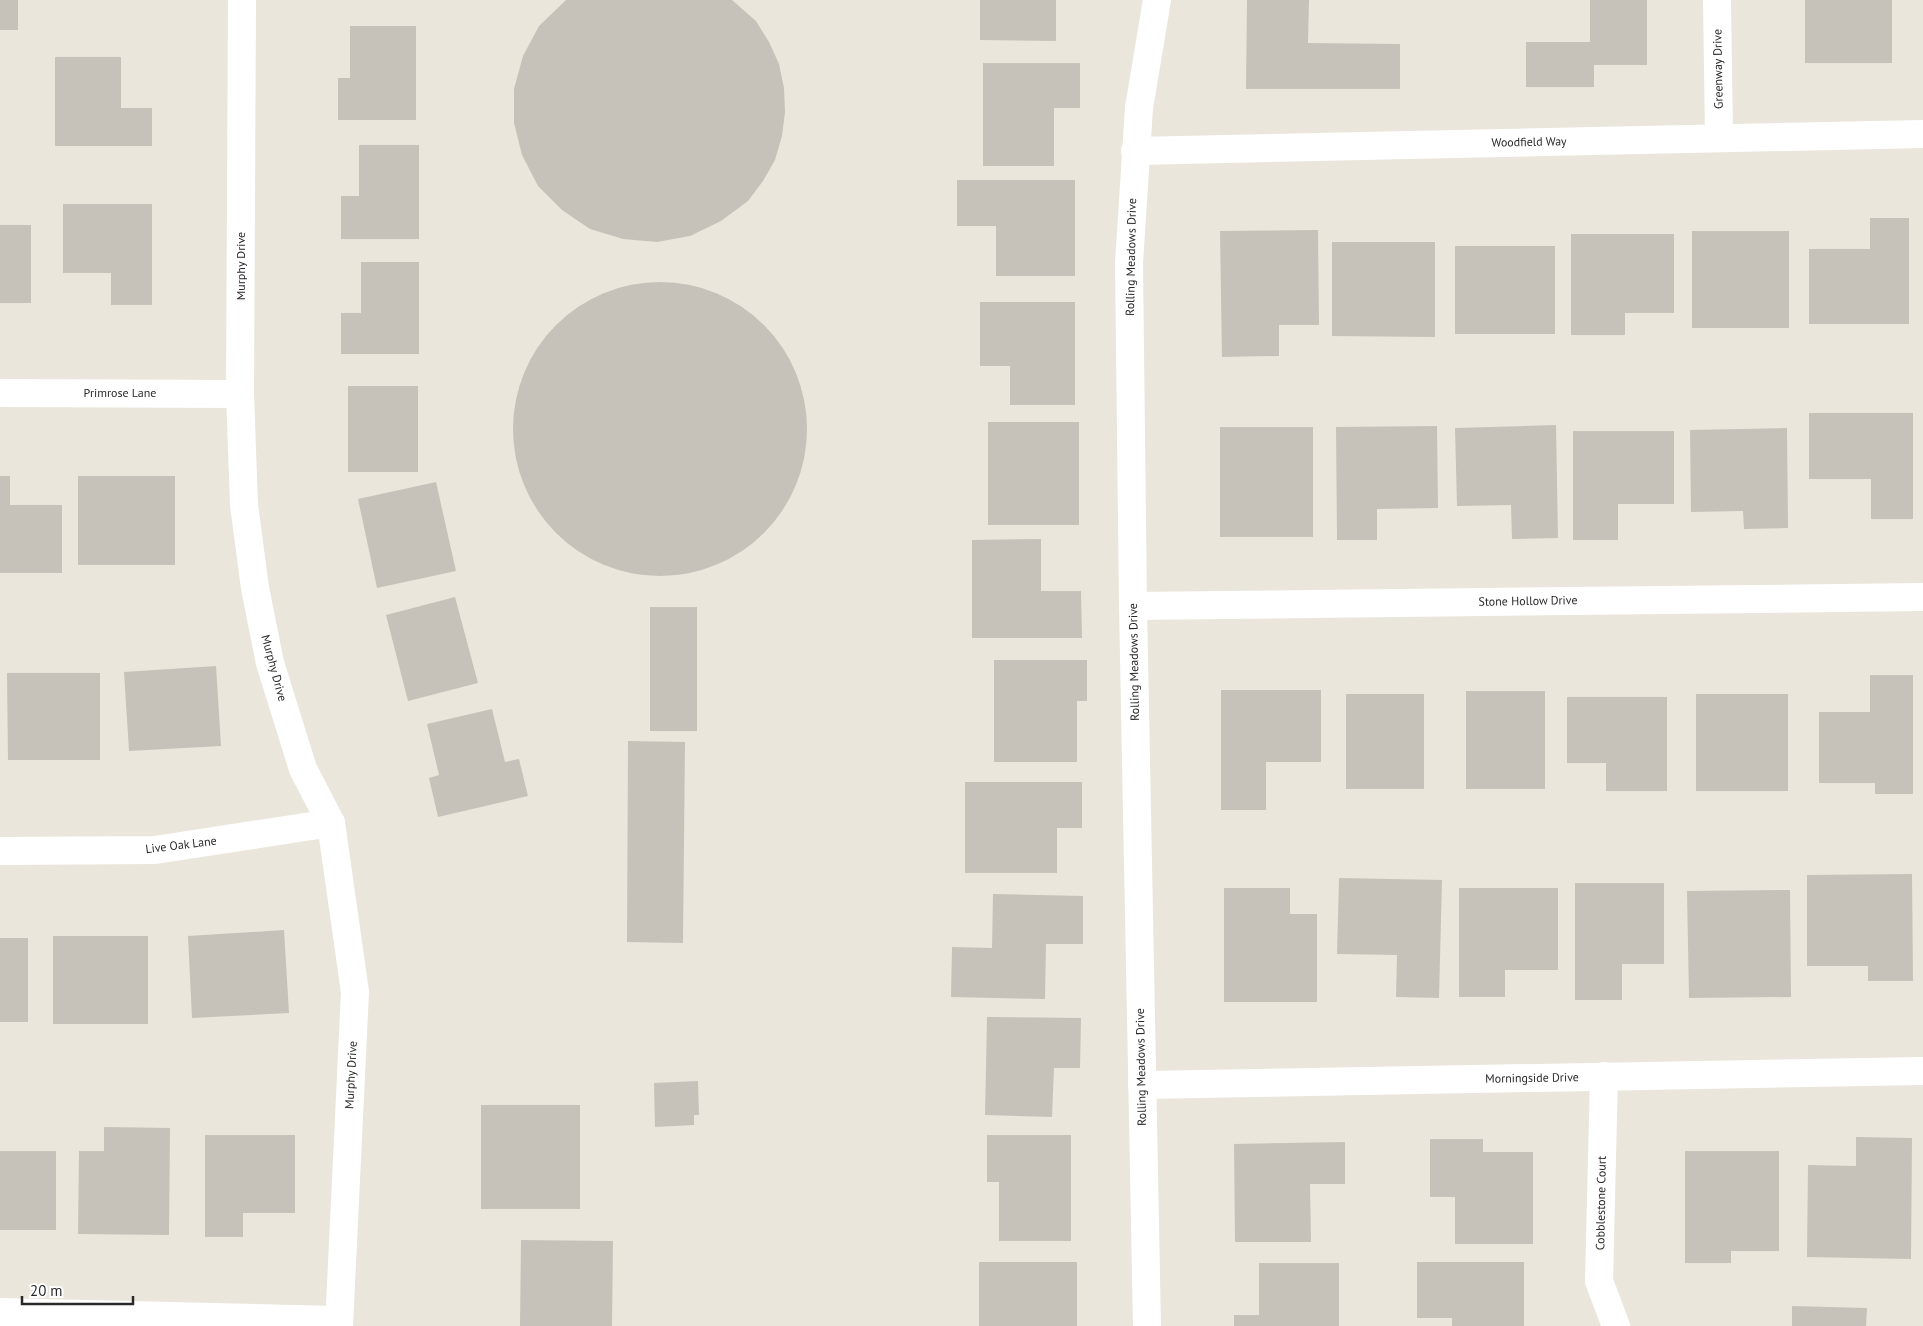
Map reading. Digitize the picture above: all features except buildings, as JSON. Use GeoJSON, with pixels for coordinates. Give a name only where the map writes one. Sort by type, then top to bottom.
{"type":"FeatureCollection","features":[{"type":"Feature","properties":{"kind":"street","name":"Murphy Drive"},"geometry":{"type":"LineString","coordinates":[[242,0],[240,394],[244,505],[255,588],[268,654],[303,769],[331,823],[355,992],[339,1323]]}},
{"type":"Feature","properties":{"kind":"street","name":"Rolling Meadows Drive"},"geometry":{"type":"LineString","coordinates":[[1147,1326],[1133,606],[1129,264],[1139,108],[1157,0]]}},
{"type":"Feature","properties":{"kind":"street","name":"Greenway Drive"},"geometry":{"type":"LineString","coordinates":[[1717,0],[1719,138]]}},
{"type":"Feature","properties":{"kind":"street","name":"Woodfield Way"},"geometry":{"type":"LineString","coordinates":[[1135,151],[1923,134]]}},
{"type":"Feature","properties":{"kind":"street","name":"Primrose Lane"},"geometry":{"type":"LineString","coordinates":[[0,393],[240,394]]}},
{"type":"Feature","properties":{"kind":"street","name":"Stone Hollow Drive"},"geometry":{"type":"LineString","coordinates":[[1133,606],[1923,597]]}},
{"type":"Feature","properties":{"kind":"street","name":"Live Oak Lane"},"geometry":{"type":"LineString","coordinates":[[0,851],[155,850],[331,823]]}},
{"type":"Feature","properties":{"kind":"street","name":"Morningside Drive"},"geometry":{"type":"LineString","coordinates":[[1142,1085],[1923,1071]]}},
{"type":"Feature","properties":{"kind":"street","name":"Cobblestone Court"},"geometry":{"type":"LineString","coordinates":[[1604,1076],[1599,1281],[1616,1326]]}},
{"type":"Feature","properties":{"kind":"street"},"geometry":{"type":"LineString","coordinates":[[0,1312],[339,1323]]}}]}
